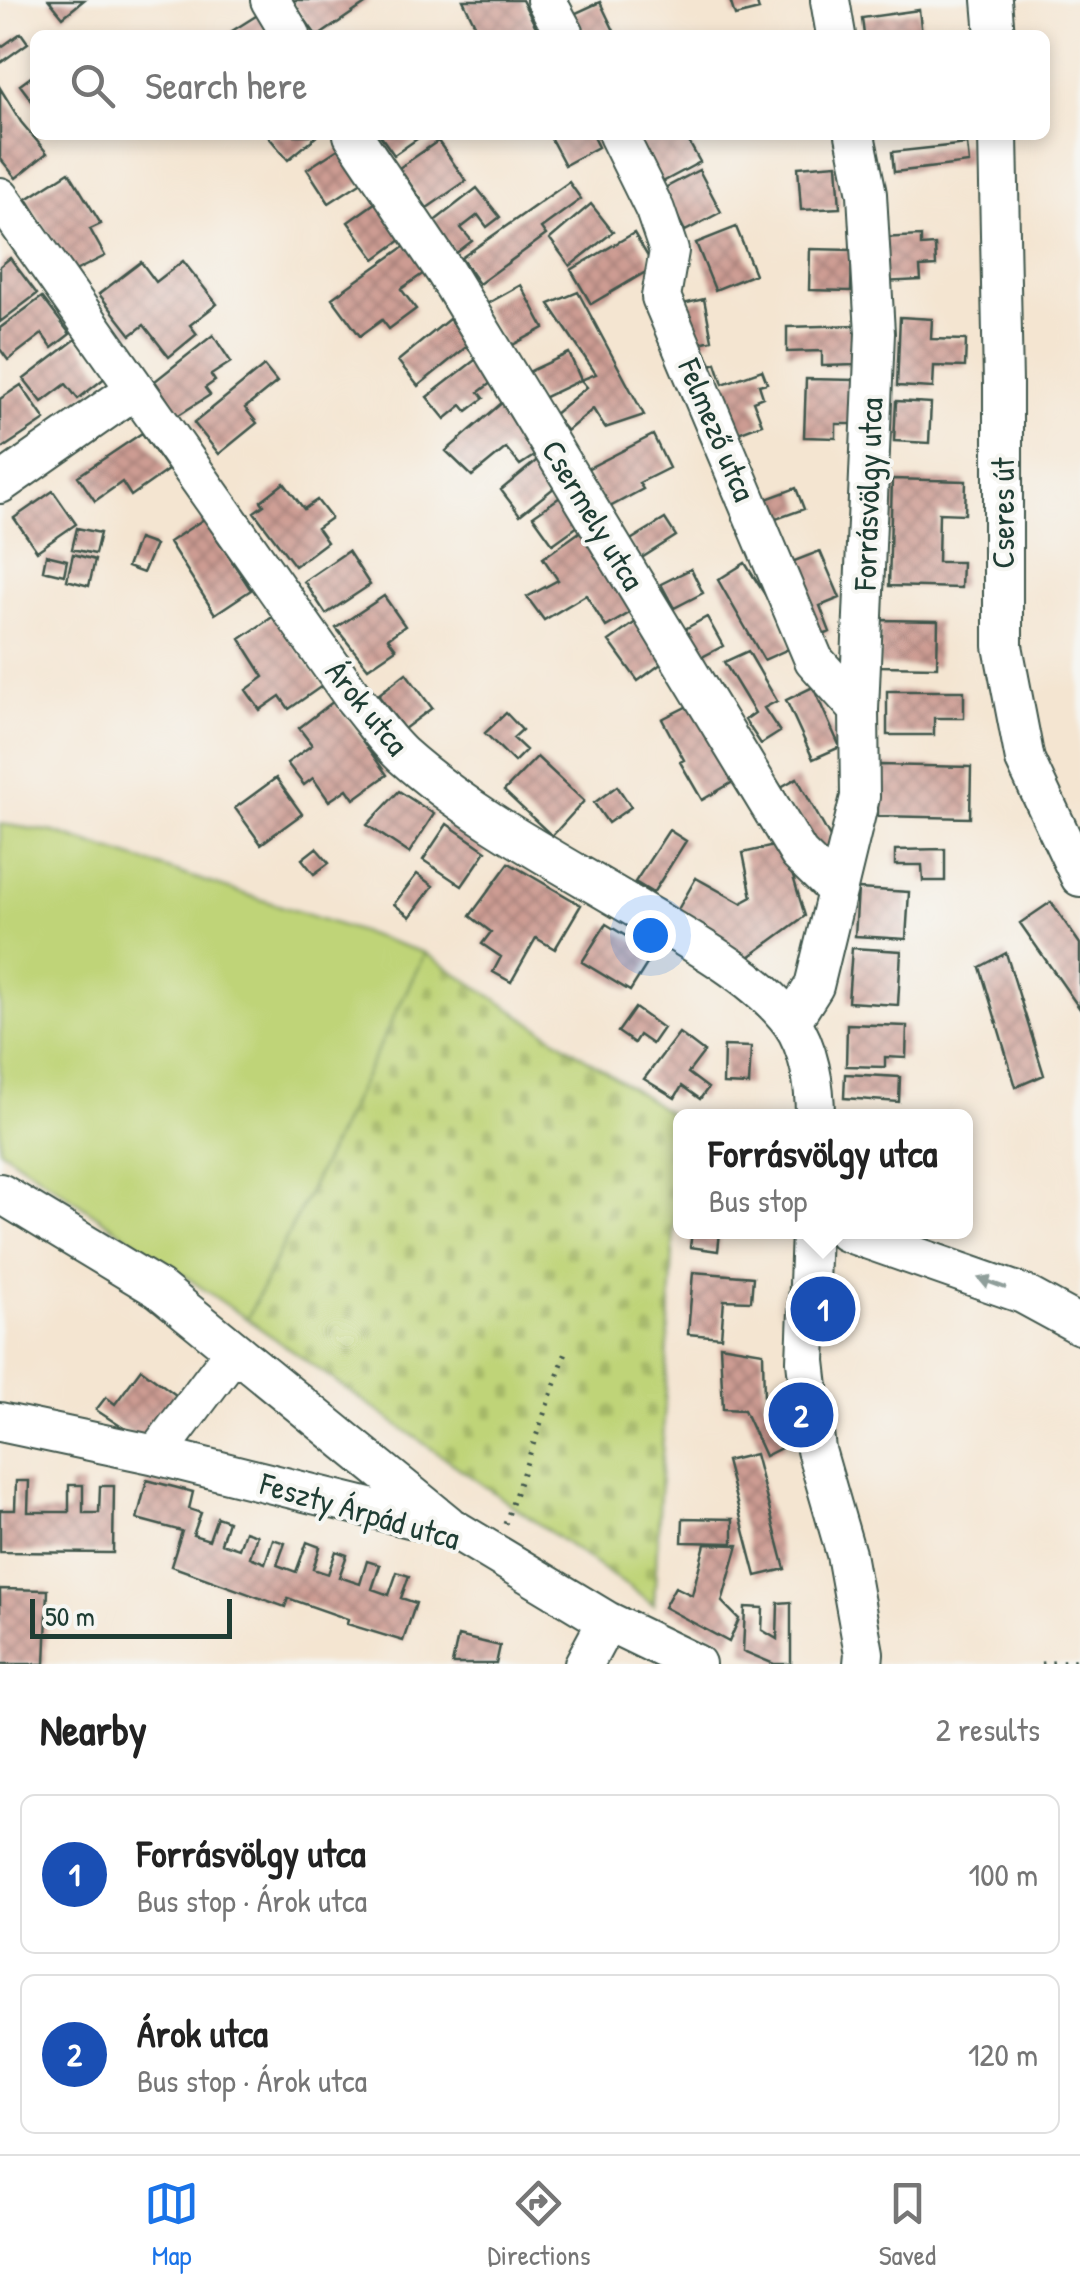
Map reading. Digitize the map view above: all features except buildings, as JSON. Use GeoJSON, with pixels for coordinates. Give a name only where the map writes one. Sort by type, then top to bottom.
{"type":"FeatureCollection","features":[{"type":"Feature","properties":{"kind":"street"},"geometry":{"type":"LineString","coordinates":[[270,0],[288,30]]}},
{"type":"Feature","properties":{"kind":"street"},"geometry":{"type":"LineString","coordinates":[[546,0],[562,30]]}},
{"type":"Feature","properties":{"kind":"street"},"geometry":{"type":"LineString","coordinates":[[830,0],[835,30]]}},
{"type":"Feature","properties":{"kind":"street"},"geometry":{"type":"LineString","coordinates":[[992,0],[995,30]]}},
{"type":"Feature","properties":{"kind":"street","name":"Csermely utca"},"geometry":{"type":"LineString","coordinates":[[356,140],[446,273],[800,854],[836,891]]}},
{"type":"Feature","properties":{"kind":"street","name":"Felmező utca"},"geometry":{"type":"LineString","coordinates":[[620,140],[655,210],[669,251],[661,297],[814,660],[859,710]]}},
{"type":"Feature","properties":{"kind":"street","name":"Forrásvölgy utca"},"geometry":{"type":"LineString","coordinates":[[791,1022],[814,986],[860,797],[859,710],[874,333],[867,194],[856,140]]}},
{"type":"Feature","properties":{"kind":"street","name":"Cseres út"},"geometry":{"type":"LineString","coordinates":[[998,140],[1003,646],[1025,760],[1080,877]]}},
{"type":"Feature","properties":{"kind":"street","name":"Árok utca"},"geometry":{"type":"LineString","coordinates":[[0,197],[353,697],[399,752],[442,788],[750,983],[791,1022],[808,1057],[813,1109]]}},
{"type":"Feature","properties":{"kind":"street"},"geometry":{"type":"LineString","coordinates":[[0,484],[134,390]]}},
{"type":"Feature","properties":{"kind":"street"},"geometry":{"type":"LineString","coordinates":[[0,1193],[159,1289],[454,1529]]}},
{"type":"Feature","properties":{"kind":"street"},"geometry":{"type":"LineString","coordinates":[[811,1239],[806,1361],[816,1450],[846,1554],[863,1664]]}},
{"type":"Feature","properties":{"kind":"street"},"geometry":{"type":"LineString","coordinates":[[866,1239],[1022,1294],[1080,1325]]}},
{"type":"Feature","properties":{"kind":"street"},"geometry":{"type":"LineString","coordinates":[[156,1455],[234,1351]]}},
{"type":"Feature","properties":{"kind":"street","name":"Feszty Árpád utca"},"geometry":{"type":"LineString","coordinates":[[0,1422],[156,1455],[454,1529],[608,1620],[696,1664]]}},
{"type":"Feature","properties":{"kind":"street"},"geometry":{"type":"LineString","coordinates":[[584,1664],[608,1620]]}},
{"type":"Feature","properties":{"kind":"path"},"geometry":{"type":"LineString","coordinates":[[494,1555],[566,1352]]}},
{"type":"Feature","properties":{"kind":"path"},"geometry":{"type":"LineString","coordinates":[[1041,1664],[1080,1660]]}},
{"type":"Feature","properties":{"kind":"green space"},"geometry":{"type":"Polygon","coordinates":[[[0,824],[54,832],[425,953],[247,1319],[0,1149],[0,824]]]}},
{"type":"Feature","properties":{"kind":"green space"},"geometry":{"type":"Polygon","coordinates":[[[425,953],[673,1115],[674,1239],[654,1605],[247,1319],[425,953]]]}},
{"type":"Feature","properties":{"kind":"place","name":"Forrásvölgy utca"},"geometry":{"type":"Point","coordinates":[823,1309]}},
{"type":"Feature","properties":{"kind":"place","name":"Árok utca"},"geometry":{"type":"Point","coordinates":[801,1415]}}]}
